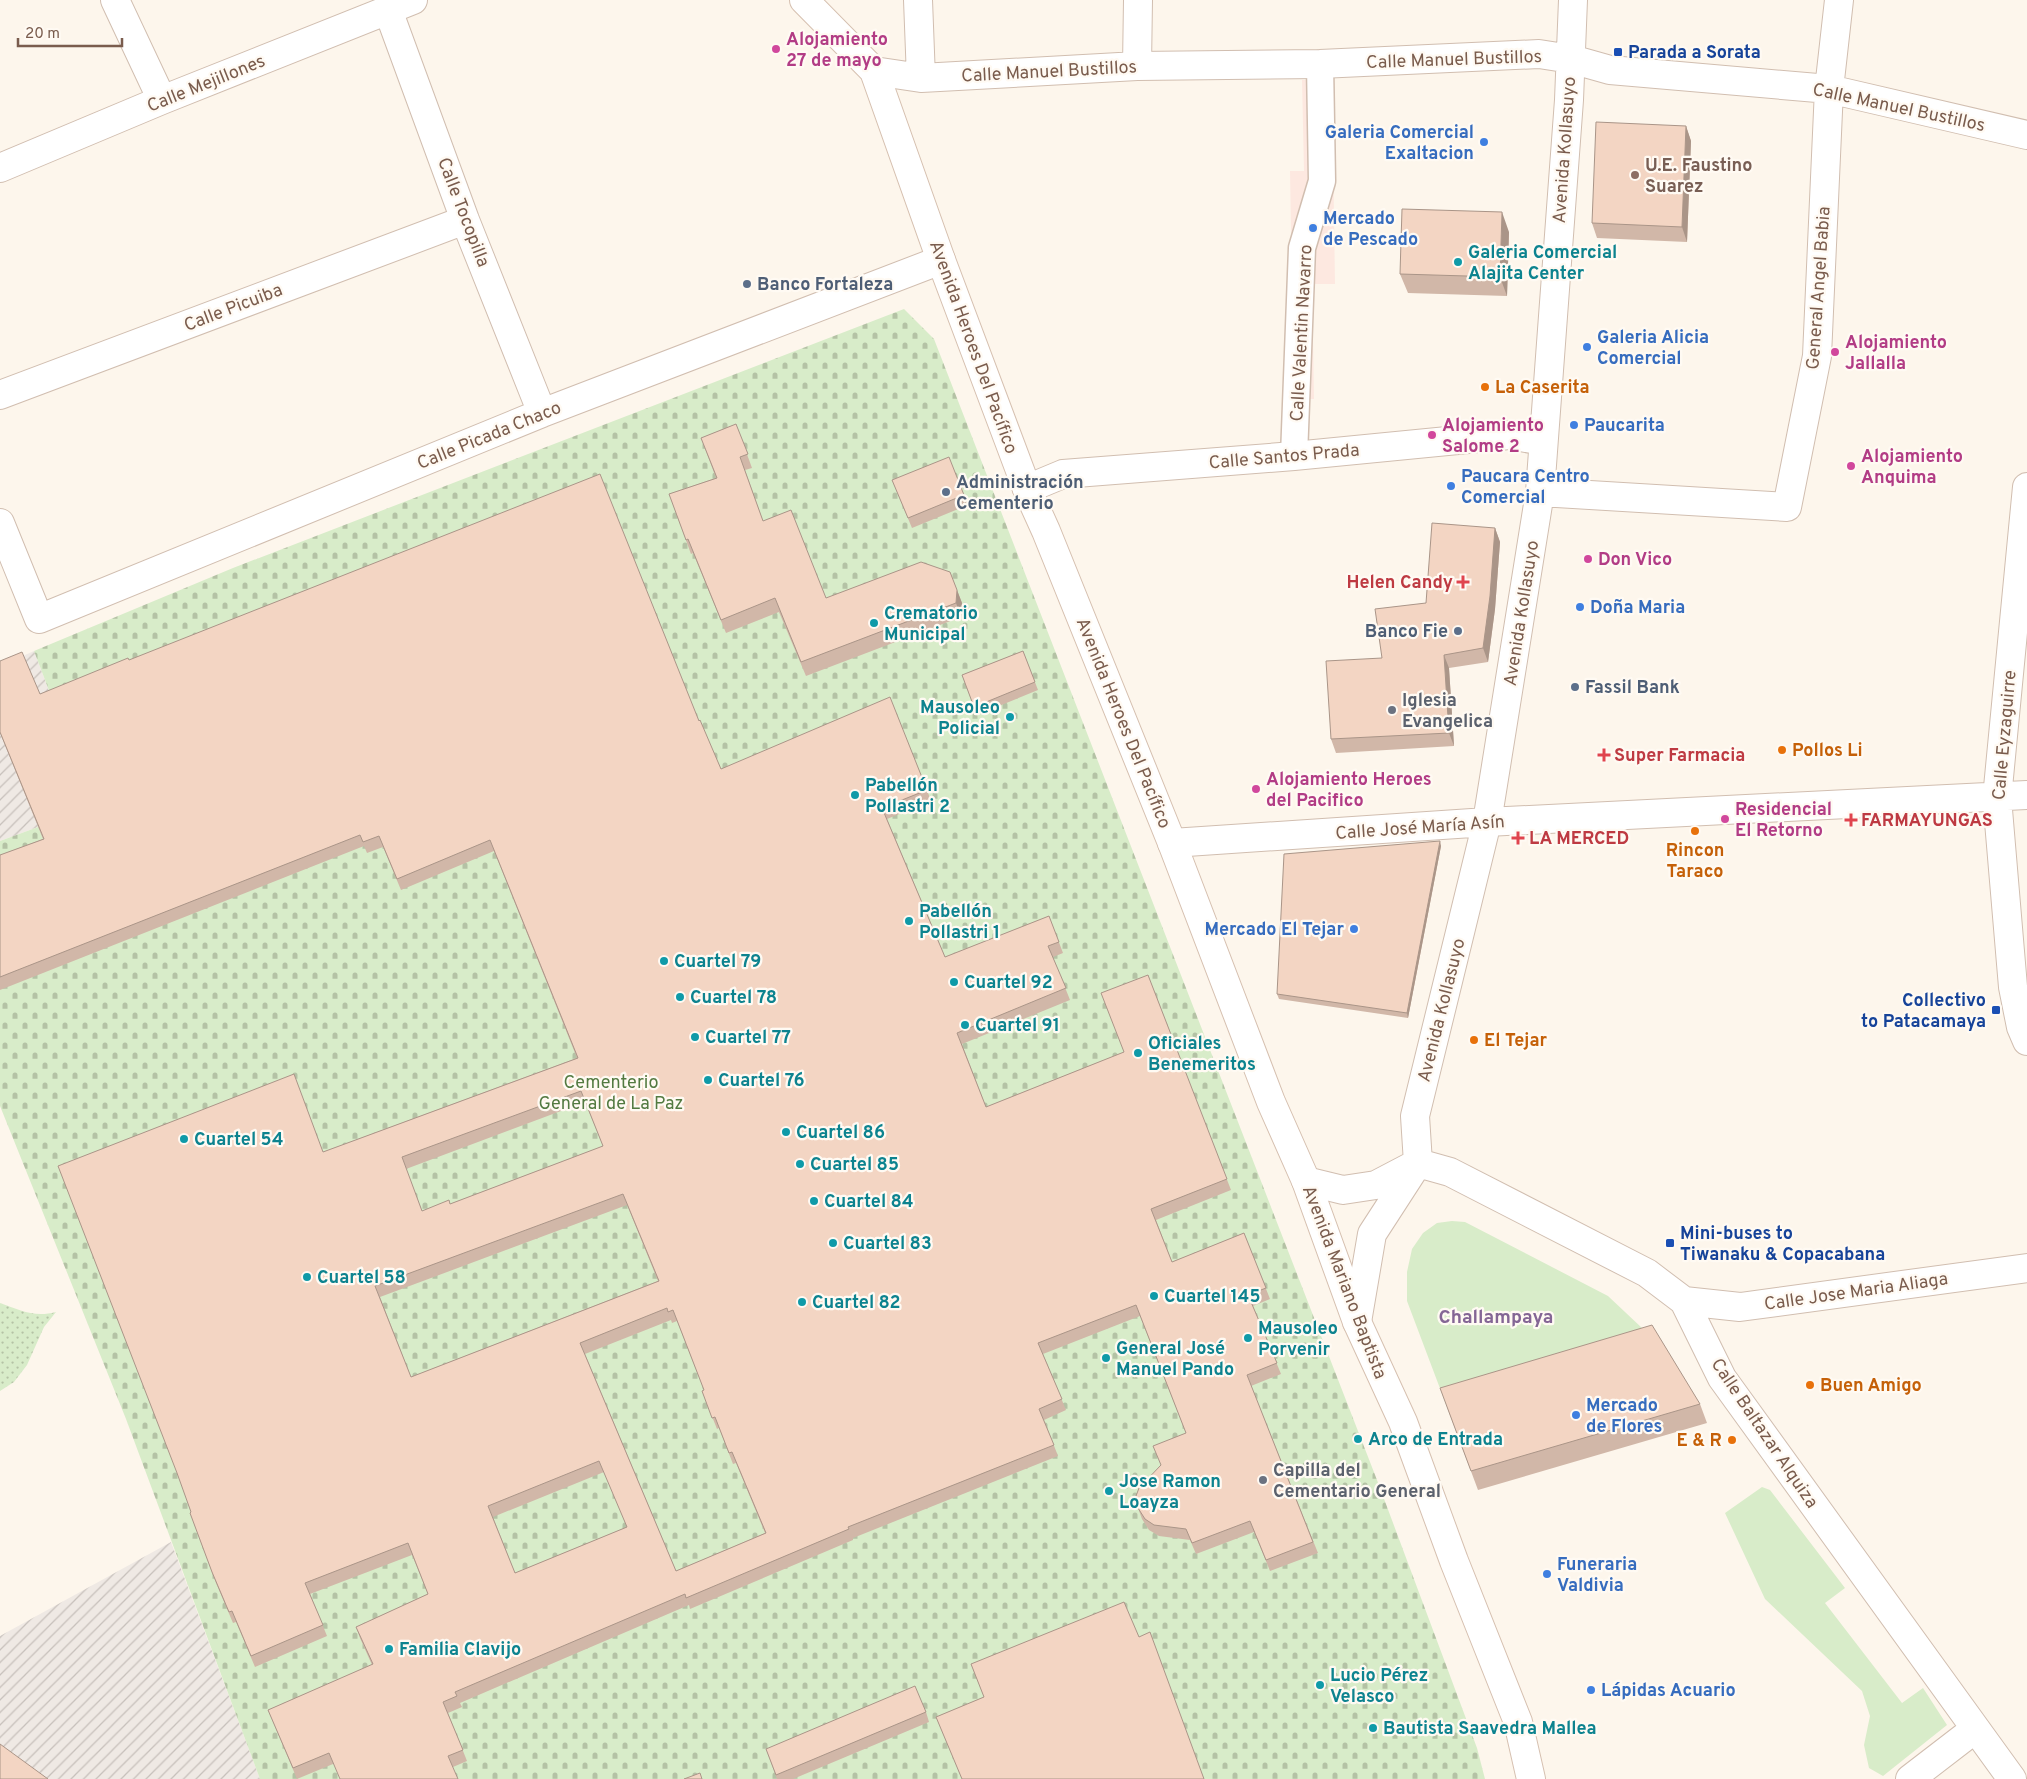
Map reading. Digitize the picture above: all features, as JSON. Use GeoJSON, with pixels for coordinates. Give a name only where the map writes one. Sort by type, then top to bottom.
{"type":"FeatureCollection","features":[{"type":"Feature","properties":{"kind":"street"},"geometry":{"type":"LineString","coordinates":[[115,0],[162,100]]}},
{"type":"Feature","properties":{"kind":"street","name":"Calle Mejillones"},"geometry":{"type":"LineString","coordinates":[[0,168],[162,100],[413,0]]}},
{"type":"Feature","properties":{"kind":"street"},"geometry":{"type":"LineString","coordinates":[[804,0],[874,71]]}},
{"type":"Feature","properties":{"kind":"street"},"geometry":{"type":"LineString","coordinates":[[918,0],[921,78]]}},
{"type":"Feature","properties":{"kind":"street"},"geometry":{"type":"LineString","coordinates":[[1137,66],[1138,0]]}},
{"type":"Feature","properties":{"kind":"street","name":"Avenida Kollasuyo"},"geometry":{"type":"LineString","coordinates":[[1418,1163],[1415,1116],[1487,822],[1540,492],[1571,60],[1573,0]]}},
{"type":"Feature","properties":{"kind":"street","name":"General Angel Babia"},"geometry":{"type":"LineString","coordinates":[[1540,492],[1787,507],[1817,356],[1829,89],[1839,0]]}},
{"type":"Feature","properties":{"kind":"street","name":"Calle Tocopilla"},"geometry":{"type":"LineString","coordinates":[[388,10],[465,220],[542,413]]}},
{"type":"Feature","properties":{"kind":"street","name":"Calle Manuel Bustillos"},"geometry":{"type":"LineString","coordinates":[[874,71],[921,78],[1137,66],[1309,64],[1539,54],[1610,70],[1829,89],[2027,135]]}},
{"type":"Feature","properties":{"kind":"street","name":"Calle Valentin Navarro"},"geometry":{"type":"LineString","coordinates":[[1294,456],[1302,248],[1322,181],[1309,64]]}},
{"type":"Feature","properties":{"kind":"street","name":"Avenida Heroes Del Pacífico"},"geometry":{"type":"LineString","coordinates":[[874,71],[941,260],[1027,489],[1046,531],[1172,843]]}},
{"type":"Feature","properties":{"kind":"street","name":"Calle Picuiba"},"geometry":{"type":"LineString","coordinates":[[0,395],[465,220]]}},
{"type":"Feature","properties":{"kind":"street","name":"Calle Picada Chaco"},"geometry":{"type":"LineString","coordinates":[[0,523],[39,619],[542,413],[941,260]]}},
{"type":"Feature","properties":{"kind":"street","name":"Calle Santos Prada"},"geometry":{"type":"LineString","coordinates":[[1027,489],[1063,474],[1294,456],[1508,435],[1543,441]]}},
{"type":"Feature","properties":{"kind":"street","name":"Calle Eyzaguirre"},"geometry":{"type":"LineString","coordinates":[[2027,487],[1997,798],[2013,987],[2021,1027],[2027,1041]]}},
{"type":"Feature","properties":{"kind":"street","name":"Calle José María Asín"},"geometry":{"type":"LineString","coordinates":[[1172,843],[1487,822],[2027,795]]}},
{"type":"Feature","properties":{"kind":"street","name":"Avenida Mariano Baptista"},"geometry":{"type":"LineString","coordinates":[[1172,843],[1271,1102],[1306,1181],[1357,1322],[1403,1422],[1454,1561],[1518,1722],[1531,1779]]}},
{"type":"Feature","properties":{"kind":"street"},"geometry":{"type":"LineString","coordinates":[[1306,1181],[1343,1190],[1376,1185],[1418,1163]]}},
{"type":"Feature","properties":{"kind":"street"},"geometry":{"type":"LineString","coordinates":[[1357,1322],[1372,1234],[1418,1163]]}},
{"type":"Feature","properties":{"kind":"street","name":"Calle Baltazar Alquiza"},"geometry":{"type":"LineString","coordinates":[[1418,1163],[1450,1172],[1647,1273],[1684,1301],[1722,1378],[2012,1779]]}},
{"type":"Feature","properties":{"kind":"street","name":"Calle Jose Maria Aliaga"},"geometry":{"type":"LineString","coordinates":[[1684,1301],[1740,1307],[2027,1268]]}},
{"type":"Feature","properties":{"kind":"street"},"geometry":{"type":"LineString","coordinates":[[1910,1779],[1975,1729]]}},
{"type":"Feature","properties":{"kind":"shaded area","name":"Mercado de Pescado"},"geometry":{"type":"Polygon","coordinates":[[[1302,80],[1332,80],[1335,284],[1312,284],[1314,399],[1294,399],[1290,171],[1304,171],[1302,80]]]}},
{"type":"Feature","properties":{"kind":"shaded area"},"geometry":{"type":"Polygon","coordinates":[[[34,651],[91,802],[87,809],[0,841],[0,666],[34,651]]]}},
{"type":"Feature","properties":{"kind":"shaded area"},"geometry":{"type":"Polygon","coordinates":[[[171,1542],[260,1779],[0,1779],[0,1636],[171,1542]]]}},
{"type":"Feature","properties":{"kind":"green space","name":"Cementerio General de La Paz"},"geometry":{"type":"Polygon","coordinates":[[[904,309],[934,339],[1377,1480],[1477,1748],[1485,1779],[260,1779],[126,1419],[0,1106],[0,841],[87,809],[91,801],[34,651],[233,568],[904,309]]]}},
{"type":"Feature","properties":{"kind":"green space"},"geometry":{"type":"Polygon","coordinates":[[[1465,1222],[1608,1296],[1659,1344],[1447,1407],[1407,1301],[1407,1272],[1412,1249],[1423,1233],[1437,1223],[1465,1222]]]}},
{"type":"Feature","properties":{"kind":"green space"},"geometry":{"type":"Polygon","coordinates":[[[0,1303],[34,1314],[56,1312],[44,1327],[27,1365],[14,1382],[0,1391],[0,1303]]]}},
{"type":"Feature","properties":{"kind":"green space"},"geometry":{"type":"Polygon","coordinates":[[[1762,1487],[1770,1490],[1845,1588],[1825,1603],[1902,1703],[1923,1688],[1947,1725],[1883,1776],[1869,1768],[1864,1745],[1870,1716],[1862,1691],[1765,1599],[1725,1513],[1762,1487]]]}},
{"type":"Feature","properties":{"kind":"building"},"geometry":{"type":"Polygon","coordinates":[[[1596,122],[1686,126],[1682,227],[1592,223],[1596,122]]]}},
{"type":"Feature","properties":{"kind":"building","name":"Galeria Comercial Alajita Center"},"geometry":{"type":"Polygon","coordinates":[[[1402,209],[1502,212],[1500,277],[1400,274],[1402,209]]]}},
{"type":"Feature","properties":{"kind":"building"},"geometry":{"type":"Polygon","coordinates":[[[736,424],[748,454],[740,457],[763,521],[791,510],[826,598],[921,562],[950,572],[957,590],[956,603],[801,662],[775,598],[721,620],[688,539],[686,540],[669,494],[717,478],[701,438],[736,424]]]}},
{"type":"Feature","properties":{"kind":"building"},"geometry":{"type":"Polygon","coordinates":[[[949,457],[964,495],[908,518],[892,480],[949,457]]]}},
{"type":"Feature","properties":{"kind":"building"},"geometry":{"type":"Polygon","coordinates":[[[600,474],[699,721],[721,769],[890,697],[927,790],[882,808],[945,957],[1049,916],[1059,942],[1048,946],[1066,988],[957,1033],[986,1107],[1124,1052],[1101,993],[1148,975],[1227,1179],[1151,1209],[1172,1262],[1244,1233],[1266,1288],[1248,1295],[1277,1363],[1247,1375],[1313,1542],[1266,1560],[1250,1521],[1192,1543],[1186,1529],[1154,1525],[1145,1519],[1138,1508],[1136,1496],[1139,1488],[1161,1465],[1153,1446],[1186,1433],[1136,1305],[1038,1343],[1062,1399],[1039,1409],[1054,1445],[848,1527],[849,1529],[686,1598],[685,1594],[455,1692],[457,1696],[443,1702],[463,1750],[448,1756],[458,1779],[340,1779],[329,1753],[293,1768],[268,1710],[373,1664],[356,1627],[428,1594],[408,1543],[305,1583],[323,1625],[251,1656],[232,1611],[229,1612],[212,1572],[177,1473],[58,1166],[294,1074],[323,1152],[578,1058],[490,840],[397,879],[379,836],[363,842],[360,835],[0,977],[0,855],[44,839],[0,732],[0,661],[22,652],[40,694],[600,474]],[[581,1091],[402,1157],[422,1211],[449,1200],[450,1204],[603,1146],[581,1091]],[[623,1194],[375,1286],[411,1377],[659,1281],[623,1194]],[[667,1308],[580,1343],[676,1571],[766,1533],[732,1452],[729,1453],[715,1417],[712,1418],[702,1391],[704,1390],[673,1310],[668,1312],[667,1308]],[[599,1461],[488,1506],[515,1573],[627,1527],[599,1461]]]}},
{"type":"Feature","properties":{"kind":"building"},"geometry":{"type":"Polygon","coordinates":[[[1432,523],[1495,528],[1490,596],[1483,648],[1444,655],[1449,733],[1331,739],[1326,661],[1382,658],[1375,609],[1426,603],[1432,523]]]}},
{"type":"Feature","properties":{"kind":"building"},"geometry":{"type":"Polygon","coordinates":[[[1023,651],[1035,682],[974,707],[962,675],[1023,651]]]}},
{"type":"Feature","properties":{"kind":"building","name":"Mercado El Tejar"},"geometry":{"type":"Polygon","coordinates":[[[1440,841],[1407,1013],[1277,994],[1284,854],[1440,841]]]}},
{"type":"Feature","properties":{"kind":"building","name":"Mercado de Flores"},"geometry":{"type":"Polygon","coordinates":[[[1652,1325],[1700,1404],[1471,1471],[1440,1388],[1652,1325]]]}},
{"type":"Feature","properties":{"kind":"building"},"geometry":{"type":"Polygon","coordinates":[[[1124,1602],[1139,1637],[1150,1632],[1204,1779],[962,1779],[936,1717],[984,1697],[971,1664],[1124,1602]]]}},
{"type":"Feature","properties":{"kind":"building"},"geometry":{"type":"Polygon","coordinates":[[[915,1686],[926,1712],[776,1775],[766,1749],[915,1686]]]}},
{"type":"Feature","properties":{"kind":"building"},"geometry":{"type":"Polygon","coordinates":[[[0,1744],[48,1779],[0,1779],[0,1744]]]}},
{"type":"Feature","properties":{"kind":"building"},"geometry":{"type":"Polygon","coordinates":[[[700,1773],[702,1779],[684,1779],[700,1773]]]}},
{"type":"Feature","properties":{"kind":"place","name":"Alojamiento 27 de mayo"},"geometry":{"type":"Point","coordinates":[776,49]}},
{"type":"Feature","properties":{"kind":"place","name":"Parada a Sorata"},"geometry":{"type":"Point","coordinates":[1618,52]}},
{"type":"Feature","properties":{"kind":"place","name":"Galeria Comercial Exaltacion"},"geometry":{"type":"Point","coordinates":[1484,142]}},
{"type":"Feature","properties":{"kind":"place","name":"U.E. Faustino Suarez"},"geometry":{"type":"Point","coordinates":[1635,175]}},
{"type":"Feature","properties":{"kind":"place","name":"Mercado de Pescado"},"geometry":{"type":"Point","coordinates":[1313,228]}},
{"type":"Feature","properties":{"kind":"place","name":"Galeria Comercial Alajita Center"},"geometry":{"type":"Point","coordinates":[1458,262]}},
{"type":"Feature","properties":{"kind":"place","name":"Banco Fortaleza"},"geometry":{"type":"Point","coordinates":[747,284]}},
{"type":"Feature","properties":{"kind":"place","name":"Galeria Alicia Comercial"},"geometry":{"type":"Point","coordinates":[1587,347]}},
{"type":"Feature","properties":{"kind":"place","name":"Alojamiento Jallalla"},"geometry":{"type":"Point","coordinates":[1835,352]}},
{"type":"Feature","properties":{"kind":"place","name":"La Caserita"},"geometry":{"type":"Point","coordinates":[1485,387]}},
{"type":"Feature","properties":{"kind":"place","name":"Paucarita"},"geometry":{"type":"Point","coordinates":[1574,425]}},
{"type":"Feature","properties":{"kind":"place","name":"Alojamiento Salome 2"},"geometry":{"type":"Point","coordinates":[1432,435]}},
{"type":"Feature","properties":{"kind":"place","name":"Alojamiento Anquima"},"geometry":{"type":"Point","coordinates":[1851,466]}},
{"type":"Feature","properties":{"kind":"place","name":"Paucara Centro Comercial"},"geometry":{"type":"Point","coordinates":[1451,486]}},
{"type":"Feature","properties":{"kind":"place","name":"Administración Cementerio"},"geometry":{"type":"Point","coordinates":[946,492]}},
{"type":"Feature","properties":{"kind":"place","name":"Don Vico"},"geometry":{"type":"Point","coordinates":[1588,559]}},
{"type":"Feature","properties":{"kind":"place","name":"Helen Candy"},"geometry":{"type":"Point","coordinates":[1463,582]}},
{"type":"Feature","properties":{"kind":"place","name":"Doña Maria"},"geometry":{"type":"Point","coordinates":[1580,607]}},
{"type":"Feature","properties":{"kind":"place","name":"Crematorio Municipal"},"geometry":{"type":"Point","coordinates":[874,623]}},
{"type":"Feature","properties":{"kind":"place","name":"Banco Fie"},"geometry":{"type":"Point","coordinates":[1458,631]}},
{"type":"Feature","properties":{"kind":"place","name":"Fassil Bank"},"geometry":{"type":"Point","coordinates":[1575,687]}},
{"type":"Feature","properties":{"kind":"place","name":"Iglesia Evangelica"},"geometry":{"type":"Point","coordinates":[1392,710]}},
{"type":"Feature","properties":{"kind":"place","name":"Mausoleo Policial"},"geometry":{"type":"Point","coordinates":[1010,717]}},
{"type":"Feature","properties":{"kind":"place","name":"Pollos Li"},"geometry":{"type":"Point","coordinates":[1782,750]}},
{"type":"Feature","properties":{"kind":"place","name":"Super Farmacia"},"geometry":{"type":"Point","coordinates":[1604,755]}},
{"type":"Feature","properties":{"kind":"place","name":"Alojamiento Heroes del Pacifico"},"geometry":{"type":"Point","coordinates":[1256,789]}},
{"type":"Feature","properties":{"kind":"place","name":"Pabellón Pollastri 2"},"geometry":{"type":"Point","coordinates":[855,795]}},
{"type":"Feature","properties":{"kind":"place","name":"Residencial El Retorno"},"geometry":{"type":"Point","coordinates":[1725,819]}},
{"type":"Feature","properties":{"kind":"place","name":"FARMAYUNGAS"},"geometry":{"type":"Point","coordinates":[1851,820]}},
{"type":"Feature","properties":{"kind":"place","name":"Rincon Taraco"},"geometry":{"type":"Point","coordinates":[1695,831]}},
{"type":"Feature","properties":{"kind":"place","name":"LA MERCED"},"geometry":{"type":"Point","coordinates":[1518,838]}},
{"type":"Feature","properties":{"kind":"place","name":"Pabellón Pollastri 1"},"geometry":{"type":"Point","coordinates":[909,921]}},
{"type":"Feature","properties":{"kind":"place","name":"Mercado El Tejar"},"geometry":{"type":"Point","coordinates":[1354,929]}},
{"type":"Feature","properties":{"kind":"place","name":"Cuartel 79"},"geometry":{"type":"Point","coordinates":[664,961]}},
{"type":"Feature","properties":{"kind":"place","name":"Cuartel 92"},"geometry":{"type":"Point","coordinates":[954,982]}},
{"type":"Feature","properties":{"kind":"place","name":"Cuartel 78"},"geometry":{"type":"Point","coordinates":[680,997]}},
{"type":"Feature","properties":{"kind":"place","name":"Collectivo to Patacamaya"},"geometry":{"type":"Point","coordinates":[1996,1010]}},
{"type":"Feature","properties":{"kind":"place","name":"Cuartel 91"},"geometry":{"type":"Point","coordinates":[965,1025]}},
{"type":"Feature","properties":{"kind":"place","name":"Cuartel 77"},"geometry":{"type":"Point","coordinates":[695,1037]}},
{"type":"Feature","properties":{"kind":"place","name":"El Tejar"},"geometry":{"type":"Point","coordinates":[1474,1040]}},
{"type":"Feature","properties":{"kind":"place","name":"Oficiales Benemeritos"},"geometry":{"type":"Point","coordinates":[1138,1053]}},
{"type":"Feature","properties":{"kind":"place","name":"Cuartel 76"},"geometry":{"type":"Point","coordinates":[708,1080]}},
{"type":"Feature","properties":{"kind":"place","name":"Cuartel 86"},"geometry":{"type":"Point","coordinates":[786,1132]}},
{"type":"Feature","properties":{"kind":"place","name":"Cuartel 54"},"geometry":{"type":"Point","coordinates":[184,1139]}},
{"type":"Feature","properties":{"kind":"place","name":"Cuartel 85"},"geometry":{"type":"Point","coordinates":[800,1164]}},
{"type":"Feature","properties":{"kind":"place","name":"Cuartel 84"},"geometry":{"type":"Point","coordinates":[814,1201]}},
{"type":"Feature","properties":{"kind":"place","name":"Cuartel 83"},"geometry":{"type":"Point","coordinates":[833,1243]}},
{"type":"Feature","properties":{"kind":"place","name":"Mini-buses to Tiwanaku & Copacabana"},"geometry":{"type":"Point","coordinates":[1670,1243]}},
{"type":"Feature","properties":{"kind":"place","name":"Cuartel 58"},"geometry":{"type":"Point","coordinates":[307,1277]}},
{"type":"Feature","properties":{"kind":"place","name":"Cuartel 145"},"geometry":{"type":"Point","coordinates":[1154,1296]}},
{"type":"Feature","properties":{"kind":"place","name":"Cuartel 82"},"geometry":{"type":"Point","coordinates":[802,1302]}},
{"type":"Feature","properties":{"kind":"place","name":"Mausoleo Porvenir"},"geometry":{"type":"Point","coordinates":[1248,1338]}},
{"type":"Feature","properties":{"kind":"place","name":"General José Manuel Pando"},"geometry":{"type":"Point","coordinates":[1106,1358]}},
{"type":"Feature","properties":{"kind":"place","name":"Buen Amigo"},"geometry":{"type":"Point","coordinates":[1810,1385]}},
{"type":"Feature","properties":{"kind":"place","name":"Mercado de Flores"},"geometry":{"type":"Point","coordinates":[1576,1415]}},
{"type":"Feature","properties":{"kind":"place","name":"Arco de Entrada"},"geometry":{"type":"Point","coordinates":[1358,1439]}},
{"type":"Feature","properties":{"kind":"place","name":"E & R"},"geometry":{"type":"Point","coordinates":[1732,1440]}},
{"type":"Feature","properties":{"kind":"place","name":"Capilla del Cementario General"},"geometry":{"type":"Point","coordinates":[1263,1480]}},
{"type":"Feature","properties":{"kind":"place","name":"Jose Ramon Loayza"},"geometry":{"type":"Point","coordinates":[1109,1491]}},
{"type":"Feature","properties":{"kind":"place","name":"Funeraria Valdivia"},"geometry":{"type":"Point","coordinates":[1547,1574]}},
{"type":"Feature","properties":{"kind":"place","name":"Familia Clavijo"},"geometry":{"type":"Point","coordinates":[389,1649]}},
{"type":"Feature","properties":{"kind":"place","name":"Lucio Pérez Velasco"},"geometry":{"type":"Point","coordinates":[1320,1685]}},
{"type":"Feature","properties":{"kind":"place","name":"Lápidas Acuario"},"geometry":{"type":"Point","coordinates":[1591,1690]}},
{"type":"Feature","properties":{"kind":"place","name":"Bautista Saavedra Mallea"},"geometry":{"type":"Point","coordinates":[1373,1728]}},
{"type":"Feature","properties":{"kind":"district","name":"Challampaya"},"geometry":{"type":"Point","coordinates":[1496,1316]}}]}
